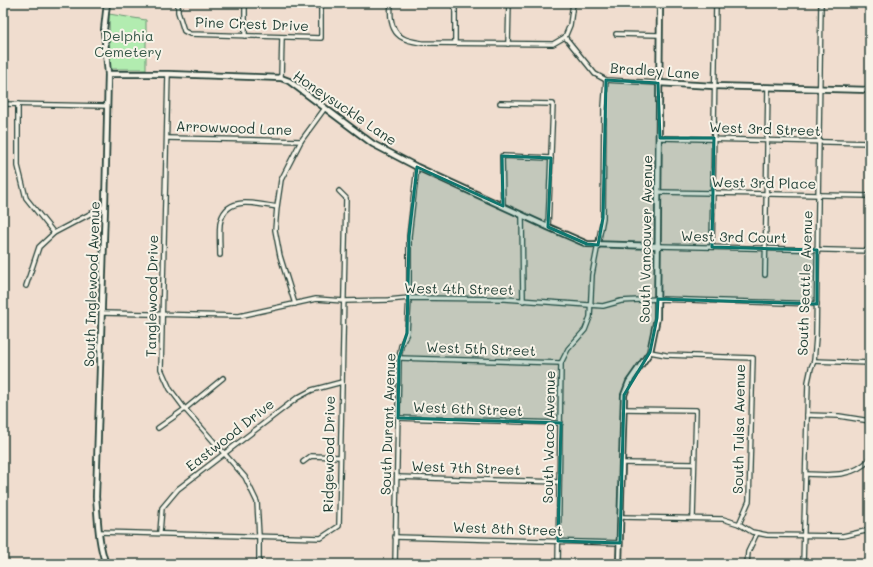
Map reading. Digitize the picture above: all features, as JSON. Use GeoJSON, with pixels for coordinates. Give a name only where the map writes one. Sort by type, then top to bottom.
{"type":"FeatureCollection","features":[{"type":"Feature","properties":{"kind":"street","name":"South Inglewood Avenue"},"geometry":{"type":"LineString","coordinates":[[106,564],[103,558],[99,532],[96,497],[108,74],[104,30],[107,3]]}},
{"type":"Feature","properties":{"kind":"street","name":"Pine Crest Drive"},"geometry":{"type":"LineString","coordinates":[[178,3],[178,12],[184,31],[190,34],[321,38],[321,3]]}},
{"type":"Feature","properties":{"kind":"street"},"geometry":{"type":"LineString","coordinates":[[245,3],[245,36]]}},
{"type":"Feature","properties":{"kind":"street"},"geometry":{"type":"LineString","coordinates":[[391,3],[390,13],[393,27],[401,38],[422,43],[508,44],[553,44],[565,37],[570,25],[573,3]]}},
{"type":"Feature","properties":{"kind":"street"},"geometry":{"type":"LineString","coordinates":[[455,3],[455,43]]}},
{"type":"Feature","properties":{"kind":"street"},"geometry":{"type":"LineString","coordinates":[[508,44],[509,3]]}},
{"type":"Feature","properties":{"kind":"street","name":"South Vancouver Avenue"},"geometry":{"type":"LineString","coordinates":[[619,564],[624,395],[629,382],[650,352],[655,334],[657,318],[660,138],[658,83],[660,3]]}},
{"type":"Feature","properties":{"kind":"street"},"geometry":{"type":"LineString","coordinates":[[712,246],[716,3]]}},
{"type":"Feature","properties":{"kind":"street","name":"South Seattle Avenue"},"geometry":{"type":"LineString","coordinates":[[803,564],[805,536],[808,382],[814,361],[816,337],[821,3]]}},
{"type":"Feature","properties":{"kind":"street"},"geometry":{"type":"LineString","coordinates":[[616,34],[659,35]]}},
{"type":"Feature","properties":{"kind":"street"},"geometry":{"type":"LineString","coordinates":[[281,78],[282,37]]}},
{"type":"Feature","properties":{"kind":"street","name":"Bradley Lane"},"geometry":{"type":"LineString","coordinates":[[565,37],[595,74],[606,80],[714,86],[870,90]]}},
{"type":"Feature","properties":{"kind":"street","name":"Honeysuckle Lane"},"geometry":{"type":"LineString","coordinates":[[108,74],[168,74],[281,78],[289,81],[373,144],[417,167],[548,227],[587,244],[598,245]]}},
{"type":"Feature","properties":{"kind":"street","name":"Tanglewood Drive"},"geometry":{"type":"LineString","coordinates":[[168,74],[161,369],[170,389],[185,409],[245,477],[257,502],[259,564]]}},
{"type":"Feature","properties":{"kind":"street","name":"South Waco Avenue"},"geometry":{"type":"LineString","coordinates":[[558,564],[561,363],[568,349],[585,330],[590,317],[592,275],[603,218],[604,107],[606,80]]}},
{"type":"Feature","properties":{"kind":"street"},"geometry":{"type":"LineString","coordinates":[[765,275],[768,87]]}},
{"type":"Feature","properties":{"kind":"street"},"geometry":{"type":"LineString","coordinates":[[500,103],[554,104],[550,158],[548,227]]}},
{"type":"Feature","properties":{"kind":"street"},"geometry":{"type":"LineString","coordinates":[[3,104],[107,106]]}},
{"type":"Feature","properties":{"kind":"street"},"geometry":{"type":"LineString","coordinates":[[18,104],[18,166],[26,198],[54,233]]}},
{"type":"Feature","properties":{"kind":"street"},"geometry":{"type":"LineString","coordinates":[[295,304],[280,256],[275,230],[281,180],[301,141],[325,108]]}},
{"type":"Feature","properties":{"kind":"street","name":"Arrowwood Lane"},"geometry":{"type":"LineString","coordinates":[[167,138],[301,141]]}},
{"type":"Feature","properties":{"kind":"street","name":"West 3rd Street"},"geometry":{"type":"LineString","coordinates":[[660,138],[714,138],[870,143]]}},
{"type":"Feature","properties":{"kind":"street"},"geometry":{"type":"LineString","coordinates":[[502,206],[502,156],[550,158]]}},
{"type":"Feature","properties":{"kind":"street","name":"South Durant Avenue"},"geometry":{"type":"LineString","coordinates":[[395,564],[399,358],[401,346],[407,333],[409,298],[409,236],[417,167]]}},
{"type":"Feature","properties":{"kind":"street","name":"Ridgewood Drive"},"geometry":{"type":"LineString","coordinates":[[99,532],[160,532],[321,538],[338,526],[346,198],[339,191]]}},
{"type":"Feature","properties":{"kind":"street","name":"West 3rd Place"},"geometry":{"type":"LineString","coordinates":[[658,192],[870,196]]}},
{"type":"Feature","properties":{"kind":"street"},"geometry":{"type":"LineString","coordinates":[[220,255],[220,224],[224,214],[230,206],[239,203],[277,207]]}},
{"type":"Feature","properties":{"kind":"street"},"geometry":{"type":"LineString","coordinates":[[26,286],[39,247],[54,233],[105,206]]}},
{"type":"Feature","properties":{"kind":"street"},"geometry":{"type":"LineString","coordinates":[[522,215],[523,301]]}},
{"type":"Feature","properties":{"kind":"street","name":"West 3rd Court"},"geometry":{"type":"LineString","coordinates":[[598,245],[712,246],[870,251]]}},
{"type":"Feature","properties":{"kind":"street","name":"West 4th Street"},"geometry":{"type":"LineString","coordinates":[[102,314],[239,316],[316,299],[504,299],[591,306],[603,306],[621,301],[658,300],[817,304]]}},
{"type":"Feature","properties":{"kind":"street","name":"South Tulsa Avenue"},"geometry":{"type":"LineString","coordinates":[[650,352],[666,355],[751,358],[753,361],[749,501],[738,524]]}},
{"type":"Feature","properties":{"kind":"street","name":"West 5th Street"},"geometry":{"type":"LineString","coordinates":[[399,358],[561,363]]}},
{"type":"Feature","properties":{"kind":"street"},"geometry":{"type":"LineString","coordinates":[[814,361],[870,363]]}},
{"type":"Feature","properties":{"kind":"street"},"geometry":{"type":"LineString","coordinates":[[158,428],[185,409],[223,378]]}},
{"type":"Feature","properties":{"kind":"street","name":"Eastwood Drive"},"geometry":{"type":"LineString","coordinates":[[160,532],[162,508],[178,490],[297,398],[312,390],[342,382]]}},
{"type":"Feature","properties":{"kind":"street"},"geometry":{"type":"LineString","coordinates":[[623,409],[696,410],[693,518]]}},
{"type":"Feature","properties":{"kind":"street"},"geometry":{"type":"LineString","coordinates":[[807,415],[839,416],[870,421]]}},
{"type":"Feature","properties":{"kind":"street","name":"West 6th Street"},"geometry":{"type":"LineString","coordinates":[[398,418],[560,423]]}},
{"type":"Feature","properties":{"kind":"street"},"geometry":{"type":"LineString","coordinates":[[303,462],[311,456],[340,457]]}},
{"type":"Feature","properties":{"kind":"street"},"geometry":{"type":"LineString","coordinates":[[806,474],[843,474],[856,470],[870,459]]}},
{"type":"Feature","properties":{"kind":"street"},"geometry":{"type":"LineString","coordinates":[[622,463],[694,464]]}},
{"type":"Feature","properties":{"kind":"street","name":"West 7th Street"},"geometry":{"type":"LineString","coordinates":[[397,477],[559,482]]}},
{"type":"Feature","properties":{"kind":"street"},"geometry":{"type":"LineString","coordinates":[[621,517],[723,519],[757,533],[767,535],[849,536],[870,530]]}},
{"type":"Feature","properties":{"kind":"street"},"geometry":{"type":"LineString","coordinates":[[747,564],[748,552],[757,533]]}},
{"type":"Feature","properties":{"kind":"street","name":"West 8th Street"},"geometry":{"type":"LineString","coordinates":[[395,537],[620,543]]}},
{"type":"Feature","properties":{"kind":"highlighted area"},"geometry":{"type":"Polygon","coordinates":[[[606,80],[658,83],[660,138],[714,138],[712,247],[817,250],[817,304],[658,299],[657,318],[650,352],[624,395],[620,543],[558,541],[561,423],[398,418],[399,358],[407,333],[409,236],[417,167],[503,206],[502,156],[551,158],[548,227],[587,244],[598,245],[603,218],[606,80]]]}},
{"type":"Feature","properties":{"kind":"green space","name":"Delphia Cemetery"},"geometry":{"type":"Polygon","coordinates":[[[109,14],[146,20],[146,69],[110,69],[109,14]]]}}]}
